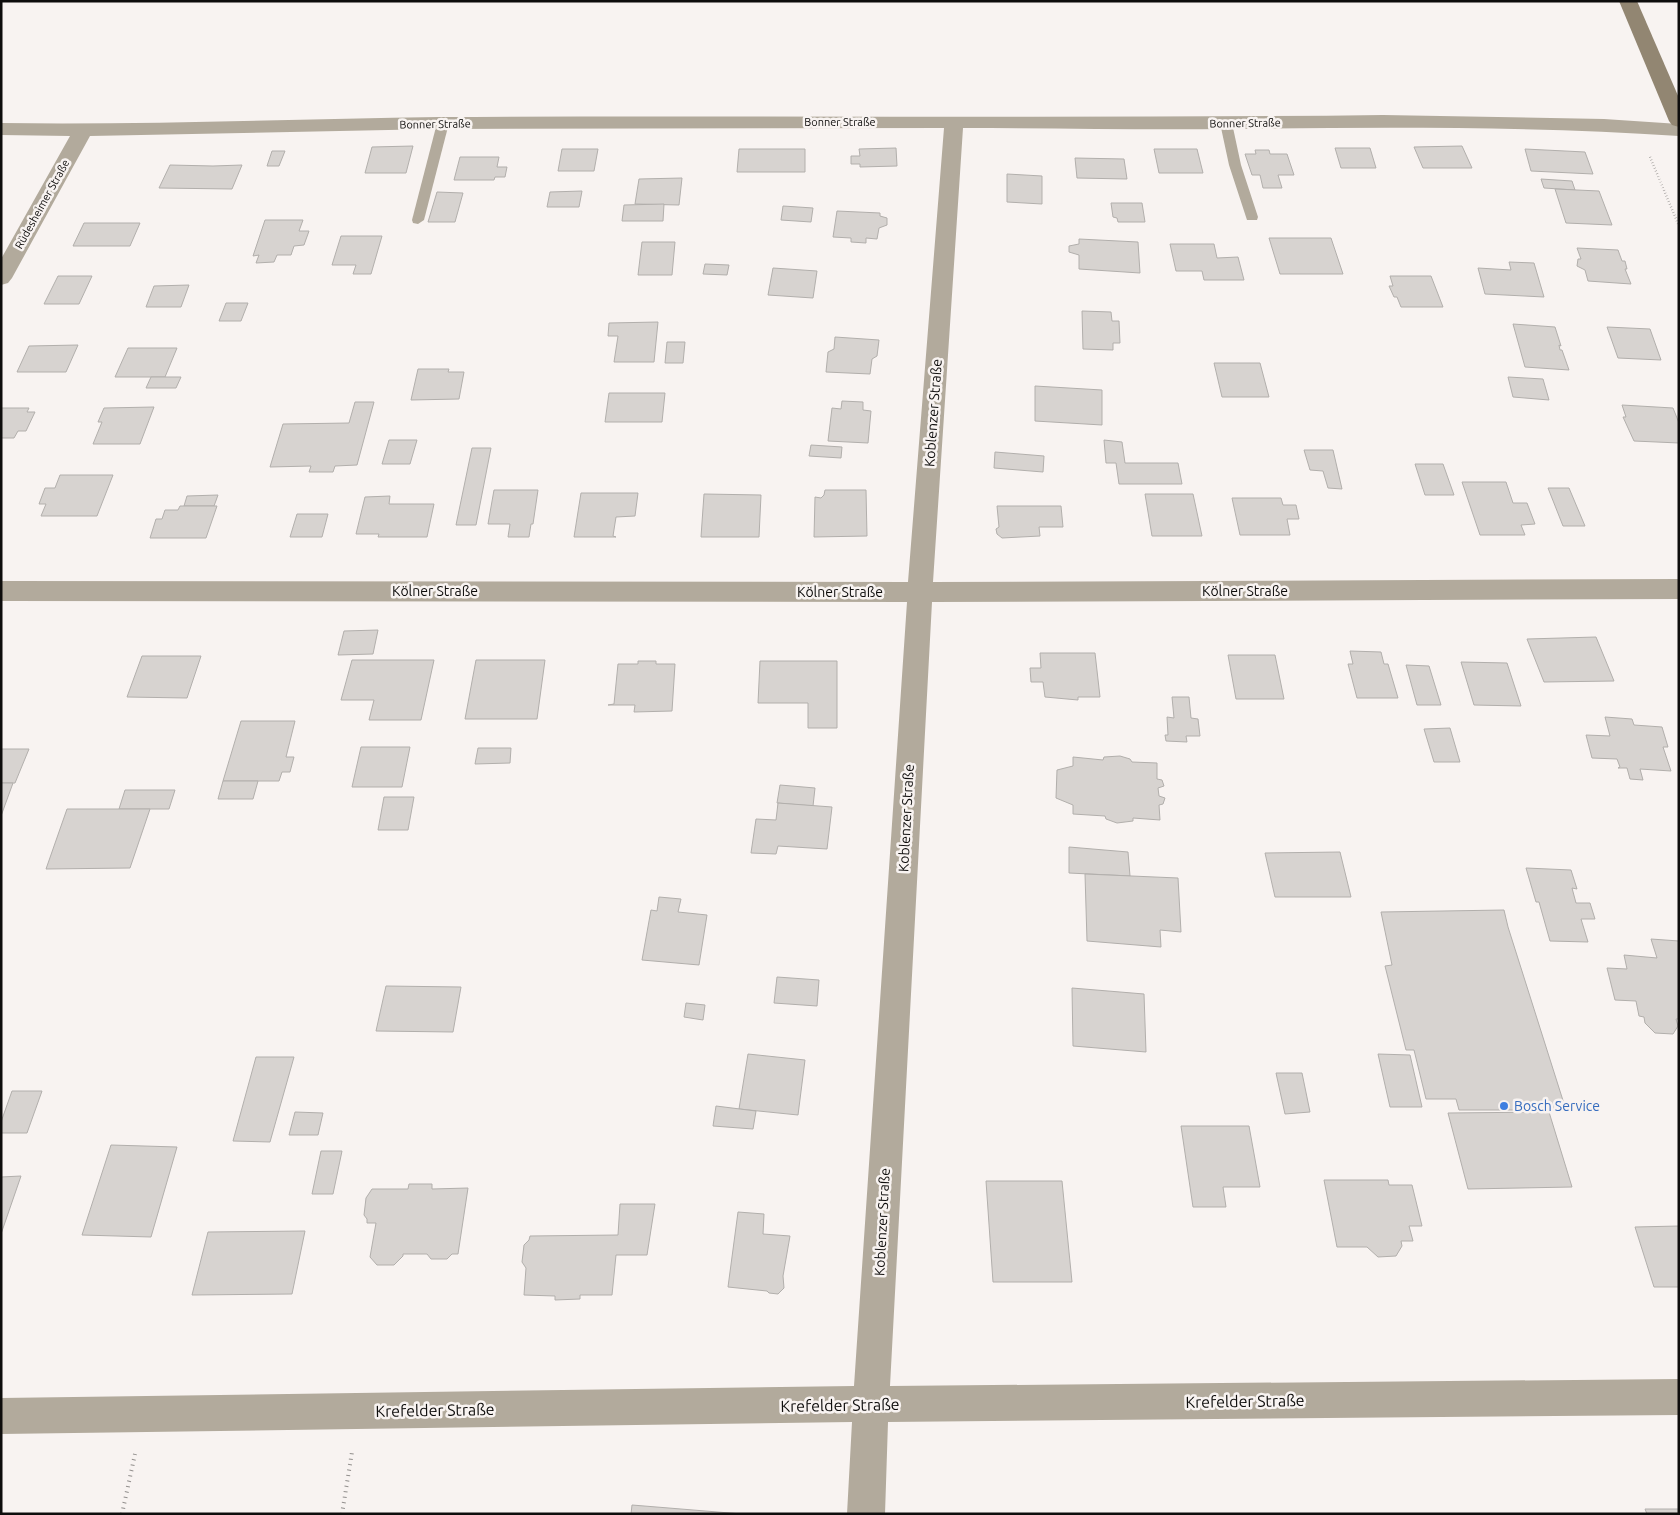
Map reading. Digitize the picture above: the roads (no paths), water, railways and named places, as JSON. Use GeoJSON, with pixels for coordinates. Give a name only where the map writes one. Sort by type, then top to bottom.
{"type":"FeatureCollection","features":[{"type":"Feature","properties":{"kind":"main road"},"geometry":{"type":"LineString","coordinates":[[1628,1],[1679,121]]}},
{"type":"Feature","properties":{"kind":"street","name":"Bonner Straße"},"geometry":{"type":"LineString","coordinates":[[1,129],[83,130],[443,123],[954,122],[1226,124],[1392,121],[1604,125],[1679,130]]}},
{"type":"Feature","properties":{"kind":"street","name":"Koblenzer Straße"},"geometry":{"type":"LineString","coordinates":[[866,1514],[920,592],[954,122]]}},
{"type":"Feature","properties":{"kind":"street","name":"Rüdesheimer Straße"},"geometry":{"type":"LineString","coordinates":[[1,278],[83,130]]}},
{"type":"Feature","properties":{"kind":"street","name":"Kölner Straße"},"geometry":{"type":"LineString","coordinates":[[1,591],[920,592],[1679,589]]}},
{"type":"Feature","properties":{"kind":"street","name":"Krefelder Straße"},"geometry":{"type":"LineString","coordinates":[[1,1416],[871,1404],[1679,1397]]}},
{"type":"Feature","properties":{"kind":"lane"},"geometry":{"type":"LineString","coordinates":[[418,220],[443,123]]}},
{"type":"Feature","properties":{"kind":"lane"},"geometry":{"type":"LineString","coordinates":[[1226,124],[1235,164],[1252,217]]}},
{"type":"Feature","properties":{"kind":"place","name":"Bosch Service"},"geometry":{"type":"Point","coordinates":[1504,1106]}}]}
